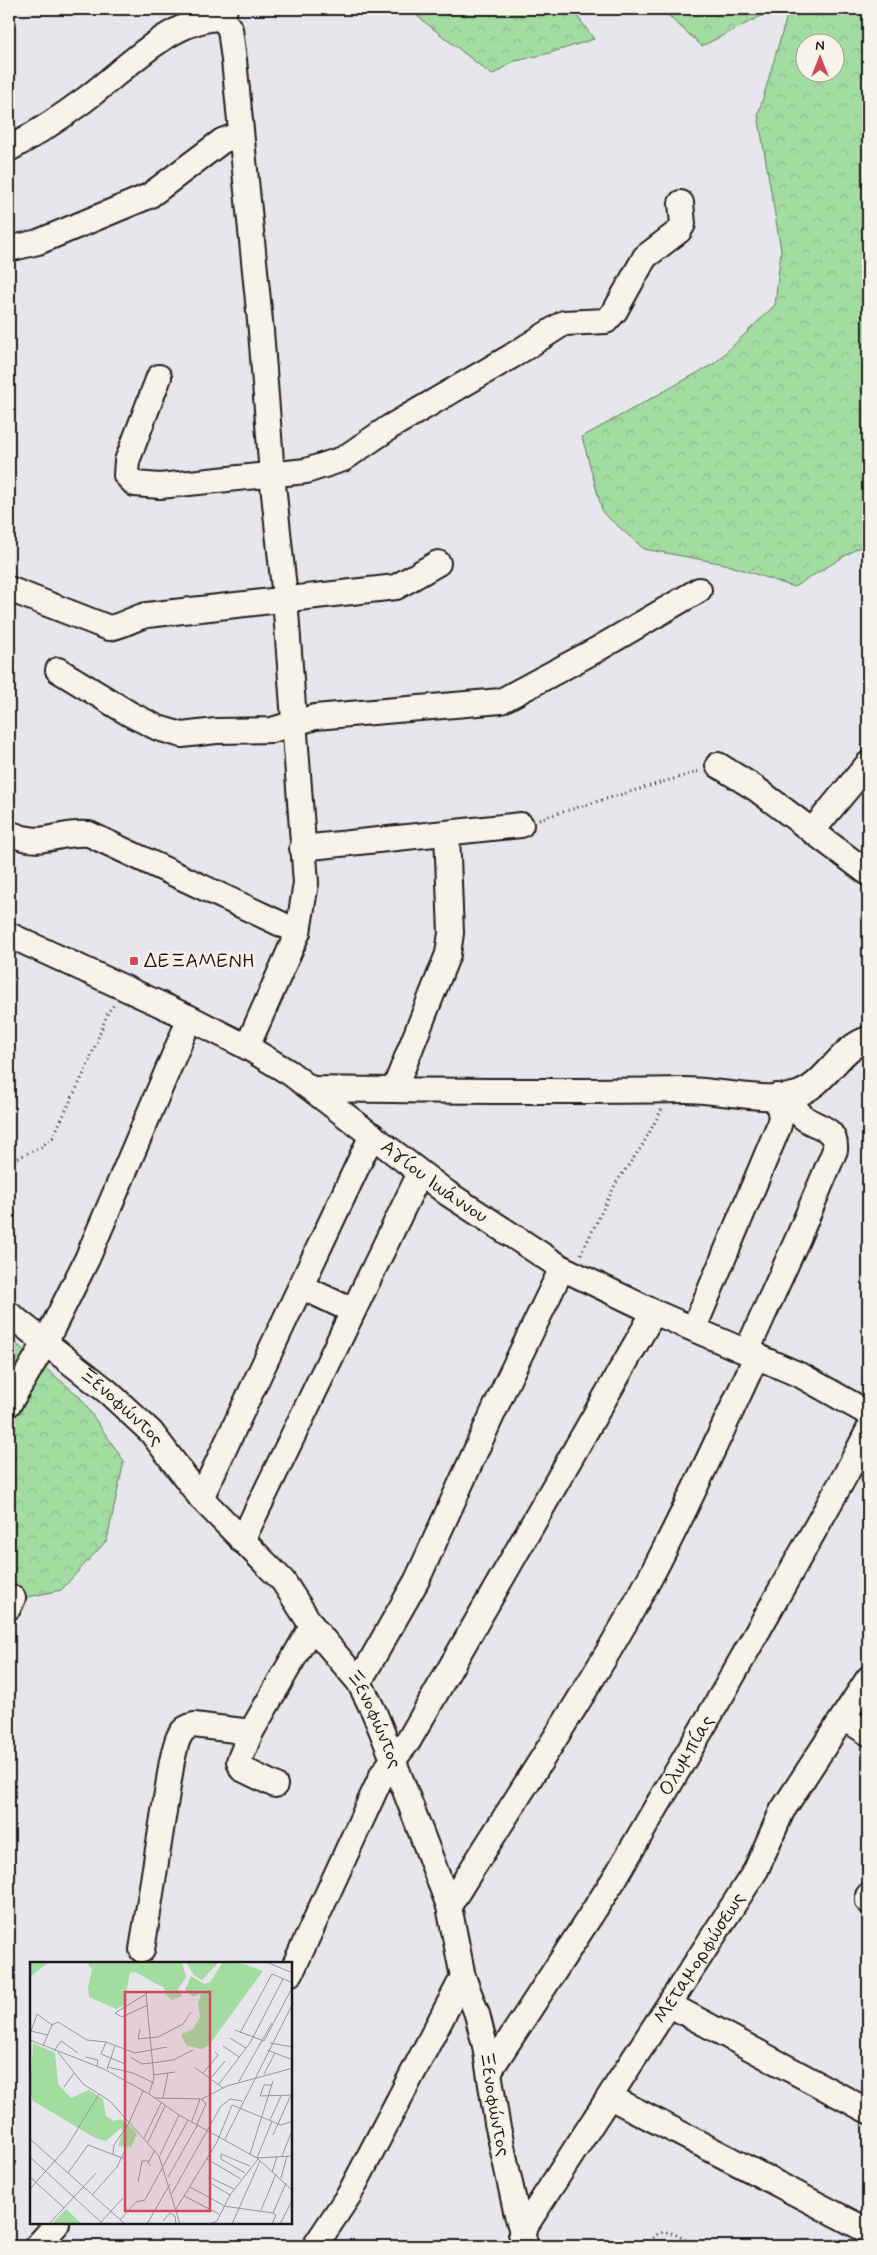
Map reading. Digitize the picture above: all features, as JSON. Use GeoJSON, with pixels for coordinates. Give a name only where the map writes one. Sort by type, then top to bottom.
{"type":"FeatureCollection","features":[{"type":"Feature","properties":{"kind":"street"},"geometry":{"type":"LineString","coordinates":[[9,148],[83,102],[162,39],[184,26],[224,13],[230,29],[261,331],[272,475],[285,598],[306,883],[298,932],[247,1047]]}},
{"type":"Feature","properties":{"kind":"street"},"geometry":{"type":"LineString","coordinates":[[9,249],[38,242],[148,196],[222,141],[240,134]]}},
{"type":"Feature","properties":{"kind":"street"},"geometry":{"type":"LineString","coordinates":[[159,377],[127,461],[126,475],[135,484],[160,486],[306,471],[343,459],[390,427],[512,356],[564,323],[606,321],[615,311],[645,257],[679,231],[682,224],[681,203]]}},
{"type":"Feature","properties":{"kind":"street"},"geometry":{"type":"LineString","coordinates":[[9,590],[109,628],[120,626],[133,618],[147,615],[396,587],[438,563]]}},
{"type":"Feature","properties":{"kind":"street"},"geometry":{"type":"LineString","coordinates":[[58,670],[130,714],[158,728],[182,735],[216,731],[272,730],[315,717],[501,701],[596,650],[699,590]]}},
{"type":"Feature","properties":{"kind":"street"},"geometry":{"type":"LineString","coordinates":[[812,831],[868,764]]}},
{"type":"Feature","properties":{"kind":"street"},"geometry":{"type":"LineString","coordinates":[[718,765],[755,788],[868,873]]}},
{"type":"Feature","properties":{"kind":"street"},"geometry":{"type":"LineString","coordinates":[[302,848],[521,825]]}},
{"type":"Feature","properties":{"kind":"street"},"geometry":{"type":"LineString","coordinates":[[9,833],[27,840],[41,841],[78,833],[89,834],[298,932]]}},
{"type":"Feature","properties":{"kind":"street"},"geometry":{"type":"LineString","coordinates":[[394,1090],[448,954],[451,933],[447,833]]}},
{"type":"Feature","properties":{"kind":"street","name":"Αγίου Ιωάννου"},"geometry":{"type":"LineString","coordinates":[[9,935],[127,991],[190,1018],[247,1047],[314,1089],[454,1198],[567,1270],[654,1312],[802,1376],[868,1413]]}},
{"type":"Feature","properties":{"kind":"street"},"geometry":{"type":"LineString","coordinates":[[9,1404],[45,1344],[86,1259],[190,1018]]}},
{"type":"Feature","properties":{"kind":"street"},"geometry":{"type":"LineString","coordinates":[[314,1089],[461,1092],[687,1090],[785,1096],[805,1091],[858,1042],[868,1039]]}},
{"type":"Feature","properties":{"kind":"street"},"geometry":{"type":"LineString","coordinates":[[694,1328],[778,1128],[785,1096]]}},
{"type":"Feature","properties":{"kind":"street"},"geometry":{"type":"LineString","coordinates":[[448,1906],[602,1662],[647,1582],[692,1493],[752,1353],[835,1150],[836,1140],[831,1132],[806,1120],[785,1096]]}},
{"type":"Feature","properties":{"kind":"street"},"geometry":{"type":"LineString","coordinates":[[200,1498],[302,1287],[372,1135]]}},
{"type":"Feature","properties":{"kind":"street"},"geometry":{"type":"LineString","coordinates":[[242,1540],[420,1173]]}},
{"type":"Feature","properties":{"kind":"street"},"geometry":{"type":"LineString","coordinates":[[358,1682],[417,1580],[507,1382],[567,1270]]}},
{"type":"Feature","properties":{"kind":"street"},"geometry":{"type":"LineString","coordinates":[[302,1287],[353,1311]]}},
{"type":"Feature","properties":{"kind":"street"},"geometry":{"type":"LineString","coordinates":[[292,1971],[383,1773],[409,1740],[654,1312]]}},
{"type":"Feature","properties":{"kind":"street","name":"Ξενοφώντος"},"geometry":{"type":"LineString","coordinates":[[9,1314],[134,1415],[162,1445],[200,1498],[283,1581],[312,1626],[358,1682],[374,1712],[393,1759],[448,1906],[463,1977],[477,2014],[490,2070],[497,2123],[524,2239]]}},
{"type":"Feature","properties":{"kind":"street","name":"Ολυμπίας"},"geometry":{"type":"LineString","coordinates":[[490,2070],[615,1878],[734,1673],[846,1474],[868,1431]]}},
{"type":"Feature","properties":{"kind":"street"},"geometry":{"type":"LineString","coordinates":[[275,1785],[242,1769],[239,1761],[251,1732],[312,1626]]}},
{"type":"Feature","properties":{"kind":"street","name":"Μεταμορφώσεως"},"geometry":{"type":"LineString","coordinates":[[524,2239],[610,2097],[756,1870],[782,1811],[868,1679]]}},
{"type":"Feature","properties":{"kind":"street"},"geometry":{"type":"LineString","coordinates":[[844,1718],[868,1732]]}},
{"type":"Feature","properties":{"kind":"street"},"geometry":{"type":"LineString","coordinates":[[142,1950],[172,1761],[181,1733],[186,1726],[194,1725],[251,1732]]}},
{"type":"Feature","properties":{"kind":"street"},"geometry":{"type":"LineString","coordinates":[[868,1896],[868,1901]]}},
{"type":"Feature","properties":{"kind":"street"},"geometry":{"type":"LineString","coordinates":[[314,2246],[349,2195],[463,1977]]}},
{"type":"Feature","properties":{"kind":"street"},"geometry":{"type":"LineString","coordinates":[[670,2005],[868,2111]]}},
{"type":"Feature","properties":{"kind":"street"},"geometry":{"type":"LineString","coordinates":[[610,2097],[868,2230]]}},
{"type":"Feature","properties":{"kind":"street"},"geometry":{"type":"LineString","coordinates":[[37,2246],[56,2225]]}},
{"type":"Feature","properties":{"kind":"path"},"geometry":{"type":"LineString","coordinates":[[521,825],[718,765]]}},
{"type":"Feature","properties":{"kind":"path"},"geometry":{"type":"LineString","coordinates":[[9,1162],[41,1147],[53,1137],[87,1068],[108,1012],[127,991]]}},
{"type":"Feature","properties":{"kind":"path"},"geometry":{"type":"LineString","coordinates":[[567,1270],[616,1183],[657,1120],[665,1104],[668,1091]]}},
{"type":"Feature","properties":{"kind":"path"},"geometry":{"type":"LineString","coordinates":[[647,2246],[652,2236],[664,2231],[674,2234],[695,2246]]}},
{"type":"Feature","properties":{"kind":"path"},"geometry":{"type":"LineString","coordinates":[[210,2246],[216,2240]]}},
{"type":"Feature","properties":{"kind":"green space"},"geometry":{"type":"Polygon","coordinates":[[[416,9],[572,9],[594,39],[550,53],[512,62],[492,75],[417,16],[416,9]]]}},
{"type":"Feature","properties":{"kind":"green space"},"geometry":{"type":"Polygon","coordinates":[[[661,9],[775,9],[702,46],[661,9]]]}},
{"type":"Feature","properties":{"kind":"green space"},"geometry":{"type":"Polygon","coordinates":[[[789,9],[868,9],[868,542],[794,587],[725,564],[644,549],[603,513],[582,437],[715,363],[775,305],[781,250],[758,115],[789,9]]]}},
{"type":"Feature","properties":{"kind":"green space"},"geometry":{"type":"Polygon","coordinates":[[[9,1338],[79,1396],[124,1461],[107,1540],[61,1590],[9,1601],[9,1338]]]}},
{"type":"Feature","properties":{"kind":"place","name":"ΔΕΞΑΜΕΝΗ"},"geometry":{"type":"Point","coordinates":[134,961]}}]}
